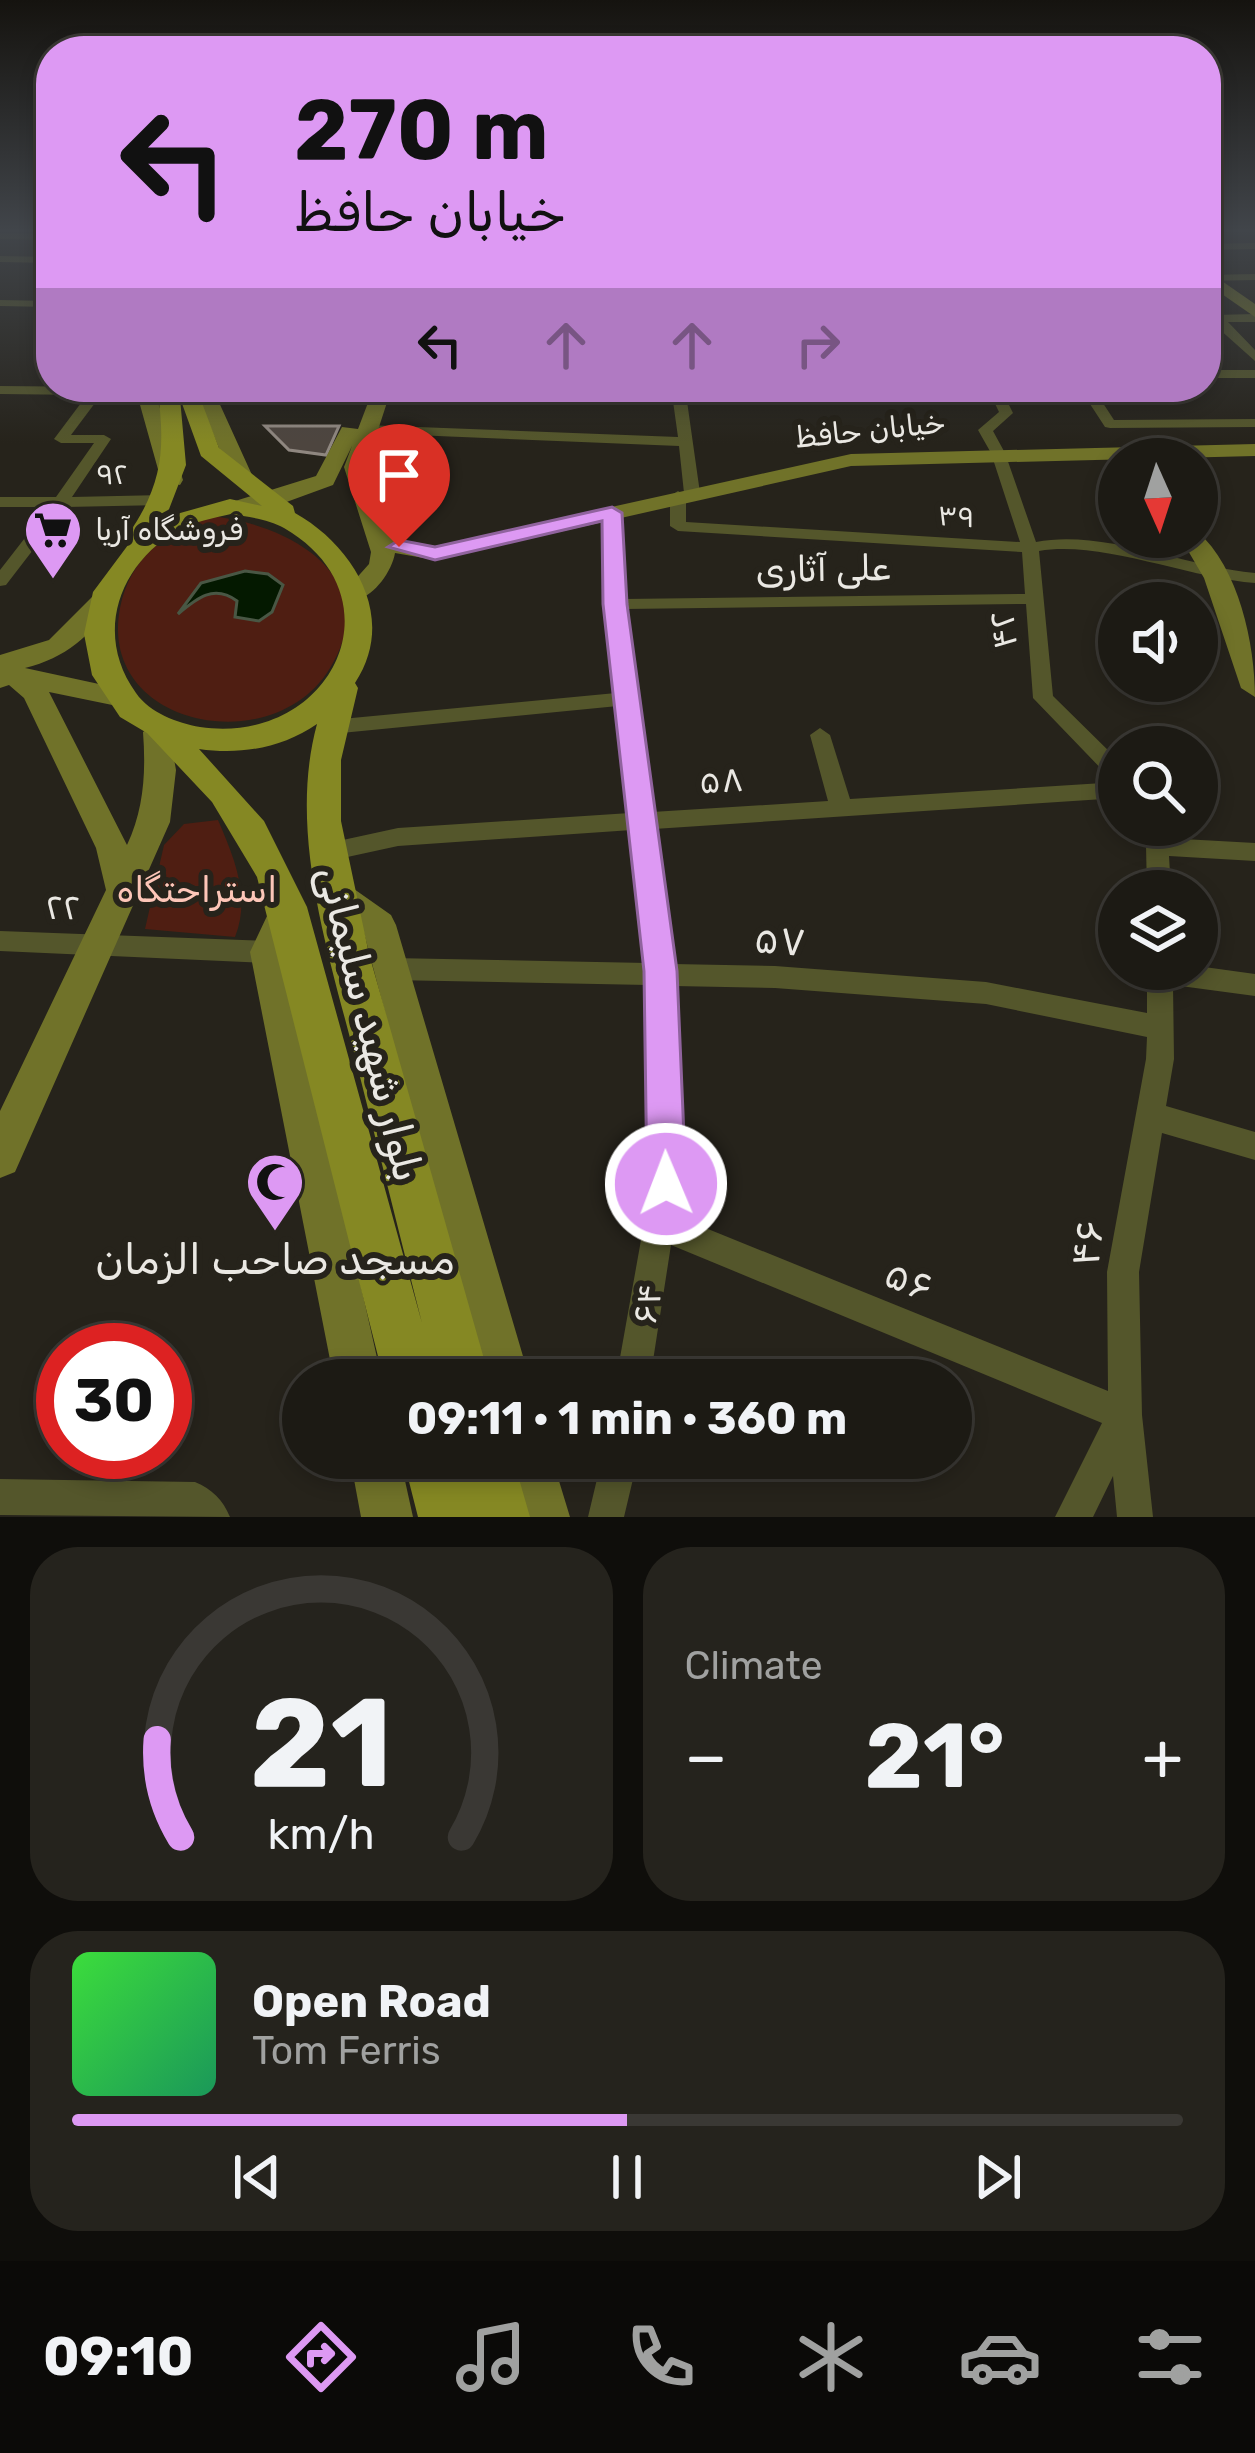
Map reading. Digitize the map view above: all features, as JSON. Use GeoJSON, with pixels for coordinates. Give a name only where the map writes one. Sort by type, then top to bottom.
{"type":"FeatureCollection","features":[{"type":"Feature","properties":{"kind":"main road"},"geometry":{"type":"LineString","coordinates":[[147,402],[167,490]]}},
{"type":"Feature","properties":{"kind":"main road"},"geometry":{"type":"LineString","coordinates":[[4,673],[54,650],[87,623],[101,602],[167,490],[179,457],[170,402]]}},
{"type":"Feature","properties":{"kind":"main road"},"geometry":{"type":"LineString","coordinates":[[4,673],[141,716],[199,740],[261,737],[316,710],[352,665],[360,628],[357,592],[335,550],[271,495],[209,451],[191,402]]}},
{"type":"Feature","properties":{"kind":"main road"},"geometry":{"type":"LineString","coordinates":[[124,558],[162,526],[230,506],[277,512],[212,402]]}},
{"type":"Feature","properties":{"kind":"main road"},"geometry":{"type":"LineString","coordinates":[[271,495],[325,481],[362,402]]}},
{"type":"Feature","properties":{"kind":"main road"},"geometry":{"type":"LineString","coordinates":[[357,592],[381,565],[381,533],[355,467],[376,402]]}},
{"type":"Feature","properties":{"kind":"main road","name":"خیابان حافظ"},"geometry":{"type":"LineString","coordinates":[[1218,452],[1255,450]]}},
{"type":"Feature","properties":{"kind":"main road","name":"خیابان حافظ"},"geometry":{"type":"LineString","coordinates":[[357,592],[394,571],[501,540],[851,460],[998,453],[1098,454]]}},
{"type":"Feature","properties":{"kind":"main road"},"geometry":{"type":"LineString","coordinates":[[271,495],[365,501]]}},
{"type":"Feature","properties":{"kind":"main road","name":"خیابان حافظ"},"geometry":{"type":"LineString","coordinates":[[381,533],[399,547],[423,553],[501,540]]}},
{"type":"Feature","properties":{"kind":"main road"},"geometry":{"type":"LineString","coordinates":[[1204,558],[1245,633],[1255,688]]}},
{"type":"Feature","properties":{"kind":"main road"},"geometry":{"type":"LineString","coordinates":[[0,1157],[11,1112],[100,942],[154,822],[161,770],[141,716],[100,651],[101,602]]}},
{"type":"Feature","properties":{"kind":"main road","name":"بلوار شهید سلیمانی"},"geometry":{"type":"LineString","coordinates":[[352,665],[332,727],[323,800],[333,872],[349,954],[457,1359]]}},
{"type":"Feature","properties":{"kind":"main road"},"geometry":{"type":"LineString","coordinates":[[4,673],[36,693],[112,848],[122,892]]}},
{"type":"Feature","properties":{"kind":"main road","name":"بلوار شهید سلیمانی"},"geometry":{"type":"LineString","coordinates":[[141,716],[247,815],[288,907],[406,1359]]}},
{"type":"Feature","properties":{"kind":"main road"},"geometry":{"type":"LineString","coordinates":[[333,872],[379,925],[500,1359]]}},
{"type":"Feature","properties":{"kind":"main road"},"geometry":{"type":"LineString","coordinates":[[288,907],[268,952],[354,1359]]}},
{"type":"Feature","properties":{"kind":"main road"},"geometry":{"type":"LineString","coordinates":[[379,1479],[387,1517]]}},
{"type":"Feature","properties":{"kind":"main road"},"geometry":{"type":"LineString","coordinates":[[437,1479],[447,1517]]}},
{"type":"Feature","properties":{"kind":"main road"},"geometry":{"type":"LineString","coordinates":[[491,1479],[501,1517]]}},
{"type":"Feature","properties":{"kind":"main road"},"geometry":{"type":"LineString","coordinates":[[533,1479],[544,1517]]}},
{"type":"Feature","properties":{"kind":"street"},"geometry":{"type":"LineString","coordinates":[[0,303],[36,304]]}},
{"type":"Feature","properties":{"kind":"street"},"geometry":{"type":"LineString","coordinates":[[1221,318],[1255,315]]}},
{"type":"Feature","properties":{"kind":"street"},"geometry":{"type":"LineString","coordinates":[[1221,327],[1255,357]]}},
{"type":"Feature","properties":{"kind":"street"},"geometry":{"type":"LineString","coordinates":[[1221,374],[1255,374]]}},
{"type":"Feature","properties":{"kind":"street"},"geometry":{"type":"LineString","coordinates":[[0,390],[36,390]]}},
{"type":"Feature","properties":{"kind":"street"},"geometry":{"type":"LineString","coordinates":[[62,502],[104,439],[61,439],[89,402]]}},
{"type":"Feature","properties":{"kind":"street"},"geometry":{"type":"LineString","coordinates":[[680,402],[686,442],[685,495]]}},
{"type":"Feature","properties":{"kind":"street"},"geometry":{"type":"LineString","coordinates":[[998,453],[985,430],[1006,413],[1001,402]]}},
{"type":"Feature","properties":{"kind":"street"},"geometry":{"type":"LineString","coordinates":[[1095,402],[1110,424],[1255,423]]}},
{"type":"Feature","properties":{"kind":"street"},"geometry":{"type":"LineString","coordinates":[[365,428],[686,442]]}},
{"type":"Feature","properties":{"kind":"street","name":"۴۲"},"geometry":{"type":"LineString","coordinates":[[998,453],[1030,548],[1043,698],[1098,753]]}},
{"type":"Feature","properties":{"kind":"street","name":"۹۲"},"geometry":{"type":"LineString","coordinates":[[0,502],[62,502],[167,490]]}},
{"type":"Feature","properties":{"kind":"street","name":"۳۹"},"geometry":{"type":"LineString","coordinates":[[685,495],[678,526],[1030,548],[1043,543],[1117,552],[1216,578],[1255,578]]}},
{"type":"Feature","properties":{"kind":"street","name":"۹۲"},"geometry":{"type":"LineString","coordinates":[[1,578],[62,502]]}},
{"type":"Feature","properties":{"kind":"street","name":"۶۴"},"geometry":{"type":"LineString","coordinates":[[612,513],[615,604],[661,971],[666,1184],[637,1359]]}},
{"type":"Feature","properties":{"kind":"street","name":"علی آثاری"},"geometry":{"type":"LineString","coordinates":[[615,604],[1031,599]]}},
{"type":"Feature","properties":{"kind":"street"},"geometry":{"type":"LineString","coordinates":[[332,727],[628,698]]}},
{"type":"Feature","properties":{"kind":"street"},"geometry":{"type":"LineString","coordinates":[[820,735],[841,807]]}},
{"type":"Feature","properties":{"kind":"street","name":"۵۸"},"geometry":{"type":"LineString","coordinates":[[333,872],[398,837],[1098,791]]}},
{"type":"Feature","properties":{"kind":"street"},"geometry":{"type":"LineString","coordinates":[[1217,846],[1255,852]]}},
{"type":"Feature","properties":{"kind":"street","name":"۲۲"},"geometry":{"type":"LineString","coordinates":[[0,940],[268,952]]}},
{"type":"Feature","properties":{"kind":"street","name":"۵۷"},"geometry":{"type":"LineString","coordinates":[[391,969],[661,971],[986,993],[1160,1028]]}},
{"type":"Feature","properties":{"kind":"street"},"geometry":{"type":"LineString","coordinates":[[1218,980],[1255,985]]}},
{"type":"Feature","properties":{"kind":"street","name":"۴۶"},"geometry":{"type":"LineString","coordinates":[[1073,1517],[1125,1415],[1123,1271],[1160,1028],[1160,990]]}},
{"type":"Feature","properties":{"kind":"street"},"geometry":{"type":"LineString","coordinates":[[1148,1115],[1255,1146]]}},
{"type":"Feature","properties":{"kind":"street","name":"۵۶"},"geometry":{"type":"LineString","coordinates":[[659,1225],[1125,1415]]}},
{"type":"Feature","properties":{"kind":"street"},"geometry":{"type":"LineString","coordinates":[[1125,1415],[1135,1517]]}},
{"type":"Feature","properties":{"kind":"street"},"geometry":{"type":"LineString","coordinates":[[606,1517],[615,1479]]}},
{"type":"Feature","properties":{"kind":"street"},"geometry":{"type":"LineString","coordinates":[[0,1498],[195,1500],[212,1517]]}},
{"type":"Feature","properties":{"kind":"green space"},"geometry":{"type":"Polygon","coordinates":[[[211,516],[270,530],[298,544],[338,582],[346,607],[344,636],[330,668],[304,697],[271,715],[233,722],[196,718],[162,704],[135,681],[120,649],[120,608],[132,574],[164,539],[211,516]]]}},
{"type":"Feature","properties":{"kind":"green space","name":"استراحتگاه"},"geometry":{"type":"Polygon","coordinates":[[[218,820],[241,892],[235,937],[145,929],[164,845],[184,824],[218,820]]]}},
{"type":"Feature","properties":{"kind":"shaded area"},"geometry":{"type":"Polygon","coordinates":[[[245,571],[268,574],[283,585],[272,612],[259,621],[235,617],[237,601],[213,593],[178,614],[201,583],[245,571]]]}},
{"type":"Feature","properties":{"kind":"building"},"geometry":{"type":"Polygon","coordinates":[[[265,426],[339,426],[326,455],[289,450],[265,426]]]}},
{"type":"Feature","properties":{"kind":"place","name":"فروشگاه آریا"},"geometry":{"type":"Point","coordinates":[53,581]}},
{"type":"Feature","properties":{"kind":"place","name":"مسجد صاحب الزمان"},"geometry":{"type":"Point","coordinates":[275,1233]}},
{"type":"Feature","properties":{"kind":"route"},"geometry":{"type":"LineString","coordinates":[[399,547],[435,554],[612,513],[615,604],[661,971],[666,1184]]}}]}
